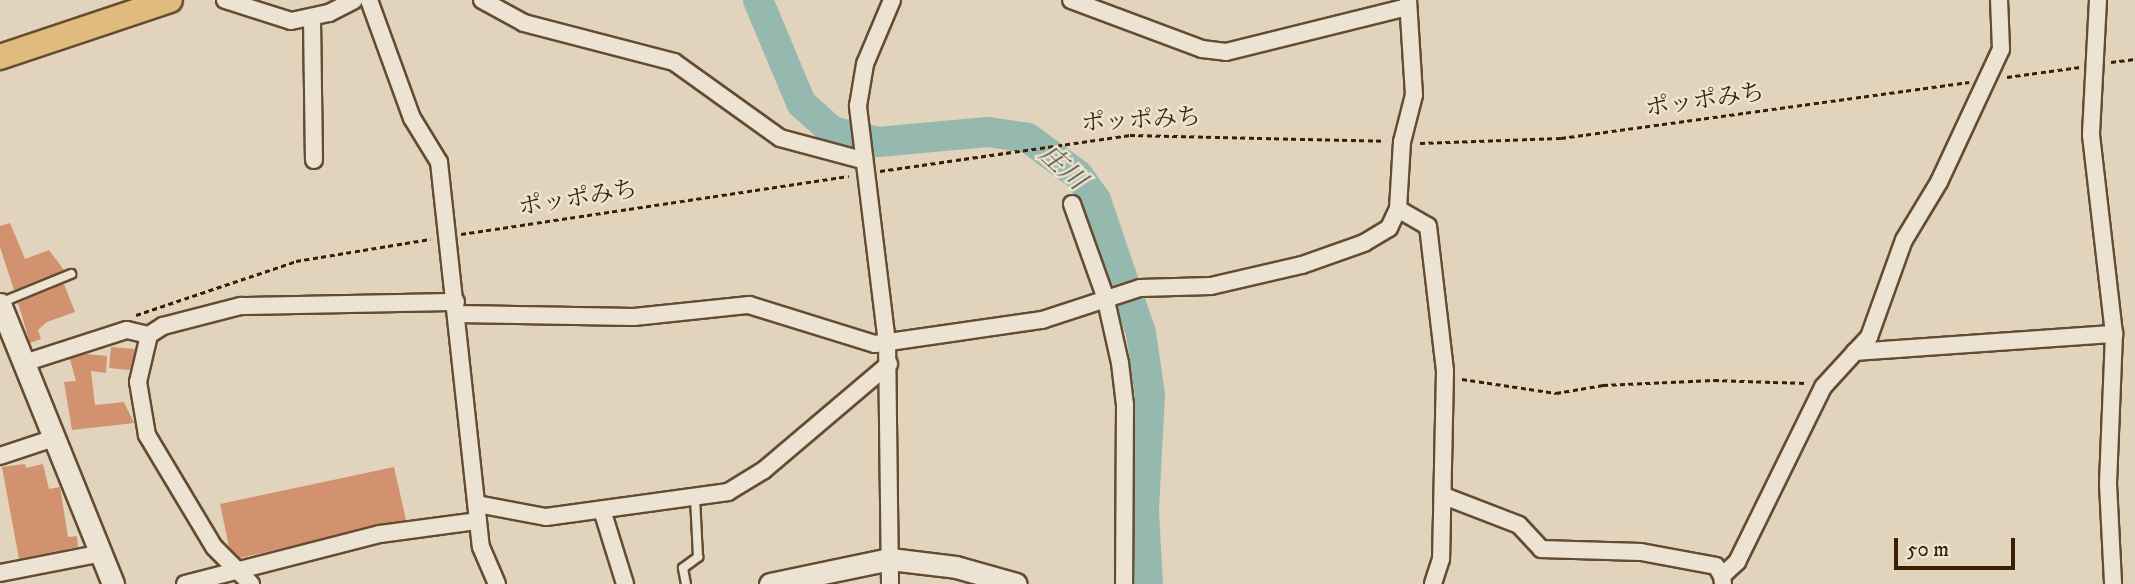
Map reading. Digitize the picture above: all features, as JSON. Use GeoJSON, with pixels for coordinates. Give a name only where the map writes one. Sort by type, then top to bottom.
{"type":"FeatureCollection","features":[{"type":"Feature","properties":{"kind":"main road"},"geometry":{"type":"LineString","coordinates":[[0,57],[170,0]]}},
{"type":"Feature","properties":{"kind":"street"},"geometry":{"type":"LineString","coordinates":[[225,0],[272,18],[312,19],[354,0]]}},
{"type":"Feature","properties":{"kind":"street"},"geometry":{"type":"LineString","coordinates":[[369,0],[408,110],[439,162],[481,547],[497,584]]}},
{"type":"Feature","properties":{"kind":"street"},"geometry":{"type":"LineString","coordinates":[[482,0],[524,23],[666,58],[691,71],[780,138],[863,167]]}},
{"type":"Feature","properties":{"kind":"street"},"geometry":{"type":"LineString","coordinates":[[890,584],[889,364],[863,167],[862,76],[892,0]]}},
{"type":"Feature","properties":{"kind":"street"},"geometry":{"type":"LineString","coordinates":[[251,584],[205,534],[147,435],[138,382],[149,335],[163,326],[241,306],[457,308],[634,317],[749,305],[859,341],[887,343],[1041,320],[1105,296],[1140,288],[1211,286],[1302,265],[1364,243],[1389,228],[1398,209],[1402,142],[1414,95],[1408,4],[1226,52],[1202,49],[1071,0]]}},
{"type":"Feature","properties":{"kind":"street"},"geometry":{"type":"LineString","coordinates":[[1444,496],[1519,525],[1541,549],[1641,552],[1716,566],[1722,580],[1737,562],[1823,387],[1869,337],[1904,240],[1939,182],[2001,49],[1999,0]]}},
{"type":"Feature","properties":{"kind":"street"},"geometry":{"type":"LineString","coordinates":[[2098,0],[2091,65],[2094,170],[2114,334],[2108,484],[2113,584]]}},
{"type":"Feature","properties":{"kind":"street"},"geometry":{"type":"LineString","coordinates":[[312,19],[314,160]]}},
{"type":"Feature","properties":{"kind":"street"},"geometry":{"type":"LineString","coordinates":[[1072,204],[1105,296],[1125,405],[1124,584]]}},
{"type":"Feature","properties":{"kind":"street"},"geometry":{"type":"LineString","coordinates":[[1398,209],[1428,226],[1445,377],[1441,559],[1433,584]]}},
{"type":"Feature","properties":{"kind":"street"},"geometry":{"type":"LineString","coordinates":[[0,303],[103,553],[113,584]]}},
{"type":"Feature","properties":{"kind":"street"},"geometry":{"type":"LineString","coordinates":[[24,363],[127,330],[149,335]]}},
{"type":"Feature","properties":{"kind":"street"},"geometry":{"type":"LineString","coordinates":[[1855,352],[2114,334]]}},
{"type":"Feature","properties":{"kind":"street"},"geometry":{"type":"LineString","coordinates":[[477,504],[537,517],[695,498],[751,480],[889,364]]}},
{"type":"Feature","properties":{"kind":"street"},"geometry":{"type":"LineString","coordinates":[[0,456],[54,438]]}},
{"type":"Feature","properties":{"kind":"street"},"geometry":{"type":"LineString","coordinates":[[602,510],[625,584]]}},
{"type":"Feature","properties":{"kind":"street"},"geometry":{"type":"LineString","coordinates":[[185,584],[380,534],[478,521]]}},
{"type":"Feature","properties":{"kind":"street"},"geometry":{"type":"LineString","coordinates":[[1,584],[0,573],[103,553]]}},
{"type":"Feature","properties":{"kind":"street"},"geometry":{"type":"LineString","coordinates":[[777,583],[890,559],[956,567],[1016,584]]}},
{"type":"Feature","properties":{"kind":"lane"},"geometry":{"type":"LineString","coordinates":[[0,303],[71,274]]}},
{"type":"Feature","properties":{"kind":"lane"},"geometry":{"type":"LineString","coordinates":[[686,584],[683,568],[698,557],[695,498]]}},
{"type":"Feature","properties":{"kind":"path","name":"ポッポみち"},"geometry":{"type":"LineString","coordinates":[[127,318],[296,261],[863,167],[1005,152],[1069,142],[1161,134],[1466,145],[1561,138],[2135,59]]}},
{"type":"Feature","properties":{"kind":"path"},"geometry":{"type":"LineString","coordinates":[[1445,377],[1556,393],[1603,384],[1774,379],[1823,387]]}},
{"type":"Feature","properties":{"kind":"building"},"geometry":{"type":"Polygon","coordinates":[[[10,223],[25,259],[49,250],[64,270],[14,290],[0,247],[0,226],[10,223]]]}},
{"type":"Feature","properties":{"kind":"building"},"geometry":{"type":"Polygon","coordinates":[[[64,284],[75,312],[47,322],[38,330],[41,339],[30,343],[18,303],[64,284]]]}},
{"type":"Feature","properties":{"kind":"building"},"geometry":{"type":"Polygon","coordinates":[[[111,347],[135,349],[130,370],[109,368],[111,347]]]}},
{"type":"Feature","properties":{"kind":"building"},"geometry":{"type":"Polygon","coordinates":[[[86,354],[107,356],[106,373],[91,371],[95,405],[124,402],[134,423],[72,430],[64,382],[76,381],[70,359],[86,354]]]}},
{"type":"Feature","properties":{"kind":"building"},"geometry":{"type":"Polygon","coordinates":[[[25,464],[26,468],[43,464],[49,489],[60,487],[68,537],[77,536],[78,547],[19,559],[2,467],[25,464]]]}},
{"type":"Feature","properties":{"kind":"building"},"geometry":{"type":"Polygon","coordinates":[[[394,467],[406,520],[240,558],[229,547],[220,504],[394,467]]]}},
{"type":"Feature","properties":{"kind":"waterway","name":"庄川"},"geometry":{"type":"LineString","coordinates":[[758,0],[801,103],[832,131],[878,142],[988,132],[1028,138],[1078,175],[1096,200],[1141,333],[1150,395],[1144,511],[1148,584]]}}]}
